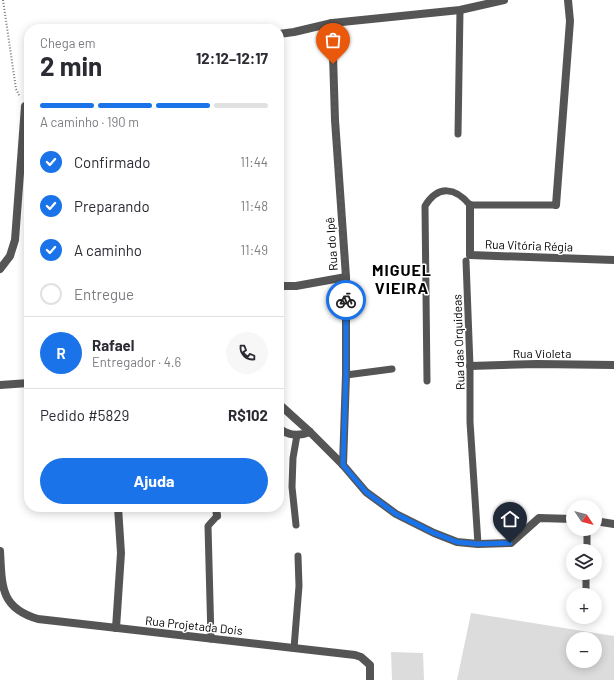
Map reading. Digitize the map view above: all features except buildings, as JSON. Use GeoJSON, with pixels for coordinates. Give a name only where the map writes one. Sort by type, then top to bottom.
{"type":"FeatureCollection","features":[{"type":"Feature","properties":{"kind":"street"},"geometry":{"type":"LineString","coordinates":[[284,33],[332,23],[460,10],[504,0]]}},
{"type":"Feature","properties":{"kind":"street"},"geometry":{"type":"LineString","coordinates":[[556,205],[570,21],[568,0]]}},
{"type":"Feature","properties":{"kind":"street","name":"Rua do Ipê"},"geometry":{"type":"LineString","coordinates":[[332,23],[335,120],[346,277],[346,375],[343,465]]}},
{"type":"Feature","properties":{"kind":"street"},"geometry":{"type":"LineString","coordinates":[[0,269],[10,256],[15,240],[24,139]]}},
{"type":"Feature","properties":{"kind":"street","name":"Rua Vitória Régia"},"geometry":{"type":"LineString","coordinates":[[470,204],[470,255],[614,260]]}},
{"type":"Feature","properties":{"kind":"street"},"geometry":{"type":"LineString","coordinates":[[284,286],[296,286],[346,277]]}},
{"type":"Feature","properties":{"kind":"street","name":"Rua Violeta"},"geometry":{"type":"LineString","coordinates":[[470,366],[537,364],[614,366]]}},
{"type":"Feature","properties":{"kind":"street"},"geometry":{"type":"LineString","coordinates":[[0,384],[24,383]]}},
{"type":"Feature","properties":{"kind":"street"},"geometry":{"type":"LineString","coordinates":[[284,409],[343,465],[366,492],[396,514],[434,533],[457,542],[478,544],[510,543],[539,518],[566,519]]}},
{"type":"Feature","properties":{"kind":"street"},"geometry":{"type":"LineString","coordinates":[[284,432],[297,435],[310,432]]}},
{"type":"Feature","properties":{"kind":"street"},"geometry":{"type":"LineString","coordinates":[[116,628],[121,553],[118,512]]}},
{"type":"Feature","properties":{"kind":"street"},"geometry":{"type":"LineString","coordinates":[[217,512],[217,516]]}},
{"type":"Feature","properties":{"kind":"street"},"geometry":{"type":"LineString","coordinates":[[602,522],[614,524]]}},
{"type":"Feature","properties":{"kind":"street","name":"Rua Projetada Dois"},"geometry":{"type":"LineString","coordinates":[[0,552],[2,584],[6,597],[14,608],[25,616],[38,619],[355,655],[361,657],[370,665],[370,680]]}},
{"type":"Feature","properties":{"kind":"lane"},"geometry":{"type":"LineString","coordinates":[[458,134],[460,10]]}},
{"type":"Feature","properties":{"kind":"lane"},"geometry":{"type":"LineString","coordinates":[[427,381],[425,206],[429,199],[442,191],[450,191],[457,193],[470,204],[556,205]]}},
{"type":"Feature","properties":{"kind":"lane","name":"Rua das Orquideas"},"geometry":{"type":"LineString","coordinates":[[466,261],[470,366],[470,422],[478,544]]}},
{"type":"Feature","properties":{"kind":"lane"},"geometry":{"type":"LineString","coordinates":[[346,375],[392,369]]}},
{"type":"Feature","properties":{"kind":"lane"},"geometry":{"type":"LineString","coordinates":[[296,525],[292,487],[293,458],[297,435]]}},
{"type":"Feature","properties":{"kind":"lane"},"geometry":{"type":"LineString","coordinates":[[211,639],[208,526],[217,516]]}},
{"type":"Feature","properties":{"kind":"lane"},"geometry":{"type":"LineString","coordinates":[[294,648],[299,586],[298,556]]}},
{"type":"Feature","properties":{"kind":"path"},"geometry":{"type":"LineString","coordinates":[[3,0],[16,89],[24,101]]}},
{"type":"Feature","properties":{"kind":"shaded area"},"geometry":{"type":"Polygon","coordinates":[[[471,613],[589,632],[566,632],[566,668],[602,668],[602,634],[614,636],[614,680],[457,680],[471,613]]]}},
{"type":"Feature","properties":{"kind":"shaded area"},"geometry":{"type":"Polygon","coordinates":[[[391,652],[423,653],[424,680],[392,680],[391,652]]]}},
{"type":"Feature","properties":{"kind":"way so far"},"geometry":{"type":"LineString","coordinates":[[333,64],[335,120],[346,277],[346,300]]}},
{"type":"Feature","properties":{"kind":"district","name":"MIGUEL VIEIRA"},"geometry":{"type":"Point","coordinates":[402,278]}},
{"type":"Feature","properties":{"kind":"route"},"geometry":{"type":"LineString","coordinates":[[346,300],[346,375],[343,465],[366,492],[396,514],[434,533],[457,542],[478,544],[510,543]]}}]}
